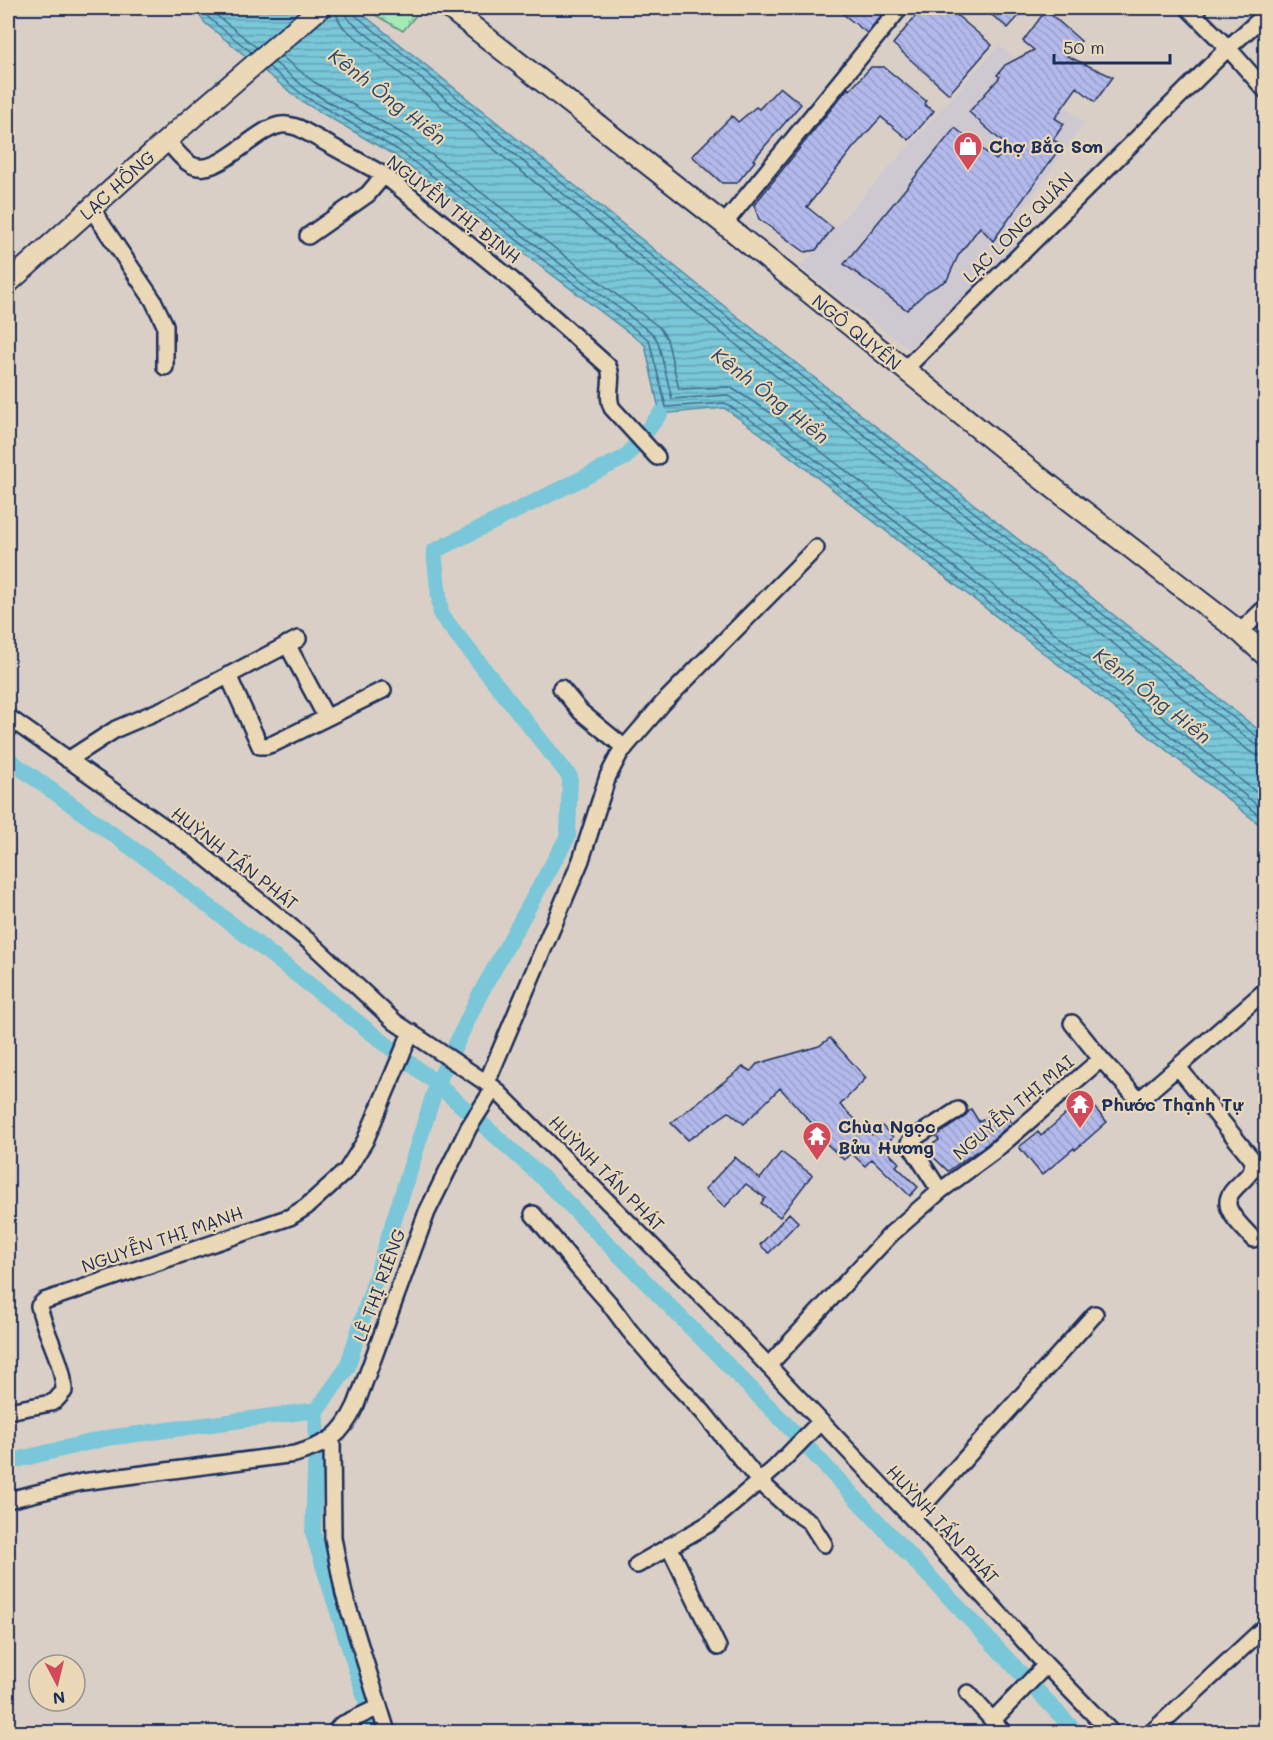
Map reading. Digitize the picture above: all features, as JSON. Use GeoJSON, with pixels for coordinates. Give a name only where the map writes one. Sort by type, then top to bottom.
{"type":"FeatureCollection","features":[{"type":"Feature","properties":{"kind":"main road","name":"LẠC HỒNG"},"geometry":{"type":"LineString","coordinates":[[8,283],[226,87],[320,8]]}},
{"type":"Feature","properties":{"kind":"main road","name":"NGÔ QUYỀN"},"geometry":{"type":"LineString","coordinates":[[450,8],[724,224],[904,370],[1240,632],[1266,656]]}},
{"type":"Feature","properties":{"kind":"street"},"geometry":{"type":"LineString","coordinates":[[724,224],[900,8]]}},
{"type":"Feature","properties":{"kind":"street"},"geometry":{"type":"LineString","coordinates":[[1188,8],[1266,91]]}},
{"type":"Feature","properties":{"kind":"street","name":"LẠC LONG QUÂN"},"geometry":{"type":"LineString","coordinates":[[904,370],[1228,48],[1266,14]]}},
{"type":"Feature","properties":{"kind":"street","name":"NGUYỄN THỊ ĐỊNH"},"geometry":{"type":"LineString","coordinates":[[167,141],[189,164],[198,168],[207,168],[218,164],[270,129],[280,125],[290,126],[299,128],[384,175],[512,280],[608,366],[611,374],[609,402],[626,425],[657,457]]}},
{"type":"Feature","properties":{"kind":"street"},"geometry":{"type":"LineString","coordinates":[[308,236],[368,194],[384,175]]}},
{"type":"Feature","properties":{"kind":"street"},"geometry":{"type":"LineString","coordinates":[[91,208],[153,300],[165,325],[165,367]]}},
{"type":"Feature","properties":{"kind":"street","name":"LÊ THỊ RIÊNG"},"geometry":{"type":"LineString","coordinates":[[8,1500],[82,1482],[295,1454],[332,1439],[347,1424],[427,1212],[469,1127],[581,860],[608,776],[625,748],[663,703],[816,548]]}},
{"type":"Feature","properties":{"kind":"street"},"geometry":{"type":"LineString","coordinates":[[1240,632],[1266,607]]}},
{"type":"Feature","properties":{"kind":"street"},"geometry":{"type":"LineString","coordinates":[[68,760],[116,729],[170,706],[292,641],[326,717]]}},
{"type":"Feature","properties":{"kind":"street"},"geometry":{"type":"LineString","coordinates":[[228,675],[260,746],[275,743],[383,690]]}},
{"type":"Feature","properties":{"kind":"street"},"geometry":{"type":"LineString","coordinates":[[561,688],[580,712],[625,748]]}},
{"type":"Feature","properties":{"kind":"street","name":"HUỲNH TẤN PHÁT"},"geometry":{"type":"LineString","coordinates":[[8,717],[194,848],[311,943],[395,1022],[487,1085],[604,1196],[768,1366],[1111,1732]]}},
{"type":"Feature","properties":{"kind":"street","name":"NGUYỄN THỊ MAI"},"geometry":{"type":"LineString","coordinates":[[768,1366],[891,1234],[940,1191],[993,1152],[1101,1059],[1136,1097],[1144,1096],[1266,990]]}},
{"type":"Feature","properties":{"kind":"street"},"geometry":{"type":"LineString","coordinates":[[1072,1023],[1101,1059]]}},
{"type":"Feature","properties":{"kind":"street","name":"NGUYỄN THỊ MẠNH"},"geometry":{"type":"LineString","coordinates":[[8,1411],[51,1402],[60,1397],[64,1391],[63,1376],[39,1306],[44,1301],[290,1216],[306,1207],[346,1170],[365,1141],[405,1048],[416,1036]]}},
{"type":"Feature","properties":{"kind":"street"},"geometry":{"type":"LineString","coordinates":[[1178,1067],[1252,1159],[1254,1164],[1250,1173],[1230,1196],[1228,1204],[1253,1239]]}},
{"type":"Feature","properties":{"kind":"street"},"geometry":{"type":"LineString","coordinates":[[940,1191],[909,1143],[958,1110]]}},
{"type":"Feature","properties":{"kind":"street"},"geometry":{"type":"LineString","coordinates":[[533,1214],[609,1302],[629,1330],[665,1372],[703,1412],[759,1482],[789,1508],[810,1522],[824,1544]]}},
{"type":"Feature","properties":{"kind":"street"},"geometry":{"type":"LineString","coordinates":[[912,1518],[1095,1314]]}},
{"type":"Feature","properties":{"kind":"street"},"geometry":{"type":"LineString","coordinates":[[637,1564],[710,1523],[774,1469],[820,1422]]}},
{"type":"Feature","properties":{"kind":"street"},"geometry":{"type":"LineString","coordinates":[[332,1439],[333,1539],[344,1594],[376,1708],[387,1732]]}},
{"type":"Feature","properties":{"kind":"street"},"geometry":{"type":"LineString","coordinates":[[669,1546],[718,1647]]}},
{"type":"Feature","properties":{"kind":"street"},"geometry":{"type":"LineString","coordinates":[[1152,1732],[1266,1626]]}},
{"type":"Feature","properties":{"kind":"street"},"geometry":{"type":"LineString","coordinates":[[995,1717],[1046,1665]]}},
{"type":"Feature","properties":{"kind":"street"},"geometry":{"type":"LineString","coordinates":[[968,1694],[995,1717],[1003,1732]]}},
{"type":"Feature","properties":{"kind":"street"},"geometry":{"type":"LineString","coordinates":[[338,1729],[376,1708]]}},
{"type":"Feature","properties":{"kind":"shaded area","name":"Chợ Bắc Sơn"},"geometry":{"type":"Polygon","coordinates":[[[999,45],[1084,123],[1017,218],[1034,232],[909,349],[800,267],[999,45]]]}},
{"type":"Feature","properties":{"kind":"green space"},"geometry":{"type":"Polygon","coordinates":[[[363,8],[422,8],[403,31],[363,8]]]}},
{"type":"Feature","properties":{"kind":"water","name":"Kênh Ông Hiển"},"geometry":{"type":"Polygon","coordinates":[[[194,8],[355,8],[724,306],[1265,735],[1265,829],[1091,690],[761,434],[724,408],[660,414],[645,345],[394,155],[301,101],[205,23],[194,8]]]}},
{"type":"Feature","properties":{"kind":"building"},"geometry":{"type":"Polygon","coordinates":[[[848,8],[887,8],[867,33],[843,14],[848,8]]]}},
{"type":"Feature","properties":{"kind":"building"},"geometry":{"type":"Polygon","coordinates":[[[922,8],[948,8],[992,45],[949,94],[893,44],[922,8]]]}},
{"type":"Feature","properties":{"kind":"building"},"geometry":{"type":"Polygon","coordinates":[[[983,8],[1026,8],[1008,28],[983,8]]]}},
{"type":"Feature","properties":{"kind":"building"},"geometry":{"type":"Polygon","coordinates":[[[1046,10],[1081,41],[1067,56],[1113,77],[1095,102],[1077,87],[1055,118],[1064,124],[1053,140],[1062,145],[993,241],[980,227],[958,256],[947,280],[926,292],[907,310],[844,264],[955,128],[996,160],[1008,147],[969,112],[1000,77],[997,75],[1005,65],[1034,50],[1023,41],[1046,10]]]}},
{"type":"Feature","properties":{"kind":"building"},"geometry":{"type":"Polygon","coordinates":[[[871,67],[884,67],[926,101],[925,105],[934,111],[909,140],[881,117],[853,148],[807,207],[833,228],[816,250],[805,252],[759,219],[754,205],[848,88],[850,90],[871,67]]]}},
{"type":"Feature","properties":{"kind":"building"},"geometry":{"type":"Polygon","coordinates":[[[780,87],[801,104],[753,160],[755,161],[737,183],[722,183],[692,156],[732,116],[738,122],[756,107],[759,109],[780,87]]]}},
{"type":"Feature","properties":{"kind":"building"},"geometry":{"type":"Polygon","coordinates":[[[830,1038],[866,1078],[840,1105],[872,1135],[881,1125],[893,1137],[883,1147],[899,1163],[896,1166],[918,1187],[910,1196],[872,1159],[865,1166],[851,1153],[844,1160],[813,1131],[816,1128],[780,1088],[744,1124],[729,1112],[688,1140],[671,1123],[743,1067],[751,1071],[757,1064],[819,1046],[830,1038]]]}},
{"type":"Feature","properties":{"kind":"building"},"geometry":{"type":"Polygon","coordinates":[[[1085,1097],[1107,1122],[1042,1175],[1019,1147],[1038,1132],[1041,1136],[1085,1097]]]}},
{"type":"Feature","properties":{"kind":"building"},"geometry":{"type":"Polygon","coordinates":[[[971,1109],[979,1122],[1001,1110],[1012,1123],[948,1171],[925,1149],[939,1140],[936,1136],[963,1118],[971,1109]]]}},
{"type":"Feature","properties":{"kind":"building"},"geometry":{"type":"Polygon","coordinates":[[[781,1152],[812,1175],[780,1217],[761,1203],[765,1198],[746,1184],[725,1207],[705,1189],[735,1157],[760,1179],[781,1152]]]}},
{"type":"Feature","properties":{"kind":"building"},"geometry":{"type":"Polygon","coordinates":[[[789,1213],[798,1222],[769,1253],[760,1245],[789,1213]]]}},
{"type":"Feature","properties":{"kind":"waterway"},"geometry":{"type":"LineString","coordinates":[[8,1462],[107,1438],[317,1410],[347,1368],[437,1084],[479,996],[568,836],[570,777],[441,615],[434,551],[626,457],[660,414]]}},
{"type":"Feature","properties":{"kind":"waterway"},"geometry":{"type":"LineString","coordinates":[[8,759],[161,869],[437,1084],[544,1179],[780,1418],[1076,1732]]}},
{"type":"Feature","properties":{"kind":"waterway"},"geometry":{"type":"LineString","coordinates":[[317,1410],[313,1533],[376,1732]]}},
{"type":"Feature","properties":{"kind":"place","name":"Chợ Bắc Sơn"},"geometry":{"type":"Point","coordinates":[968,172]}},
{"type":"Feature","properties":{"kind":"place","name":"Phước Thạnh Tự"},"geometry":{"type":"Point","coordinates":[1080,1130]}},
{"type":"Feature","properties":{"kind":"place","name":"Chùa Ngọc Bửu Hương"},"geometry":{"type":"Point","coordinates":[817,1162]}}]}
